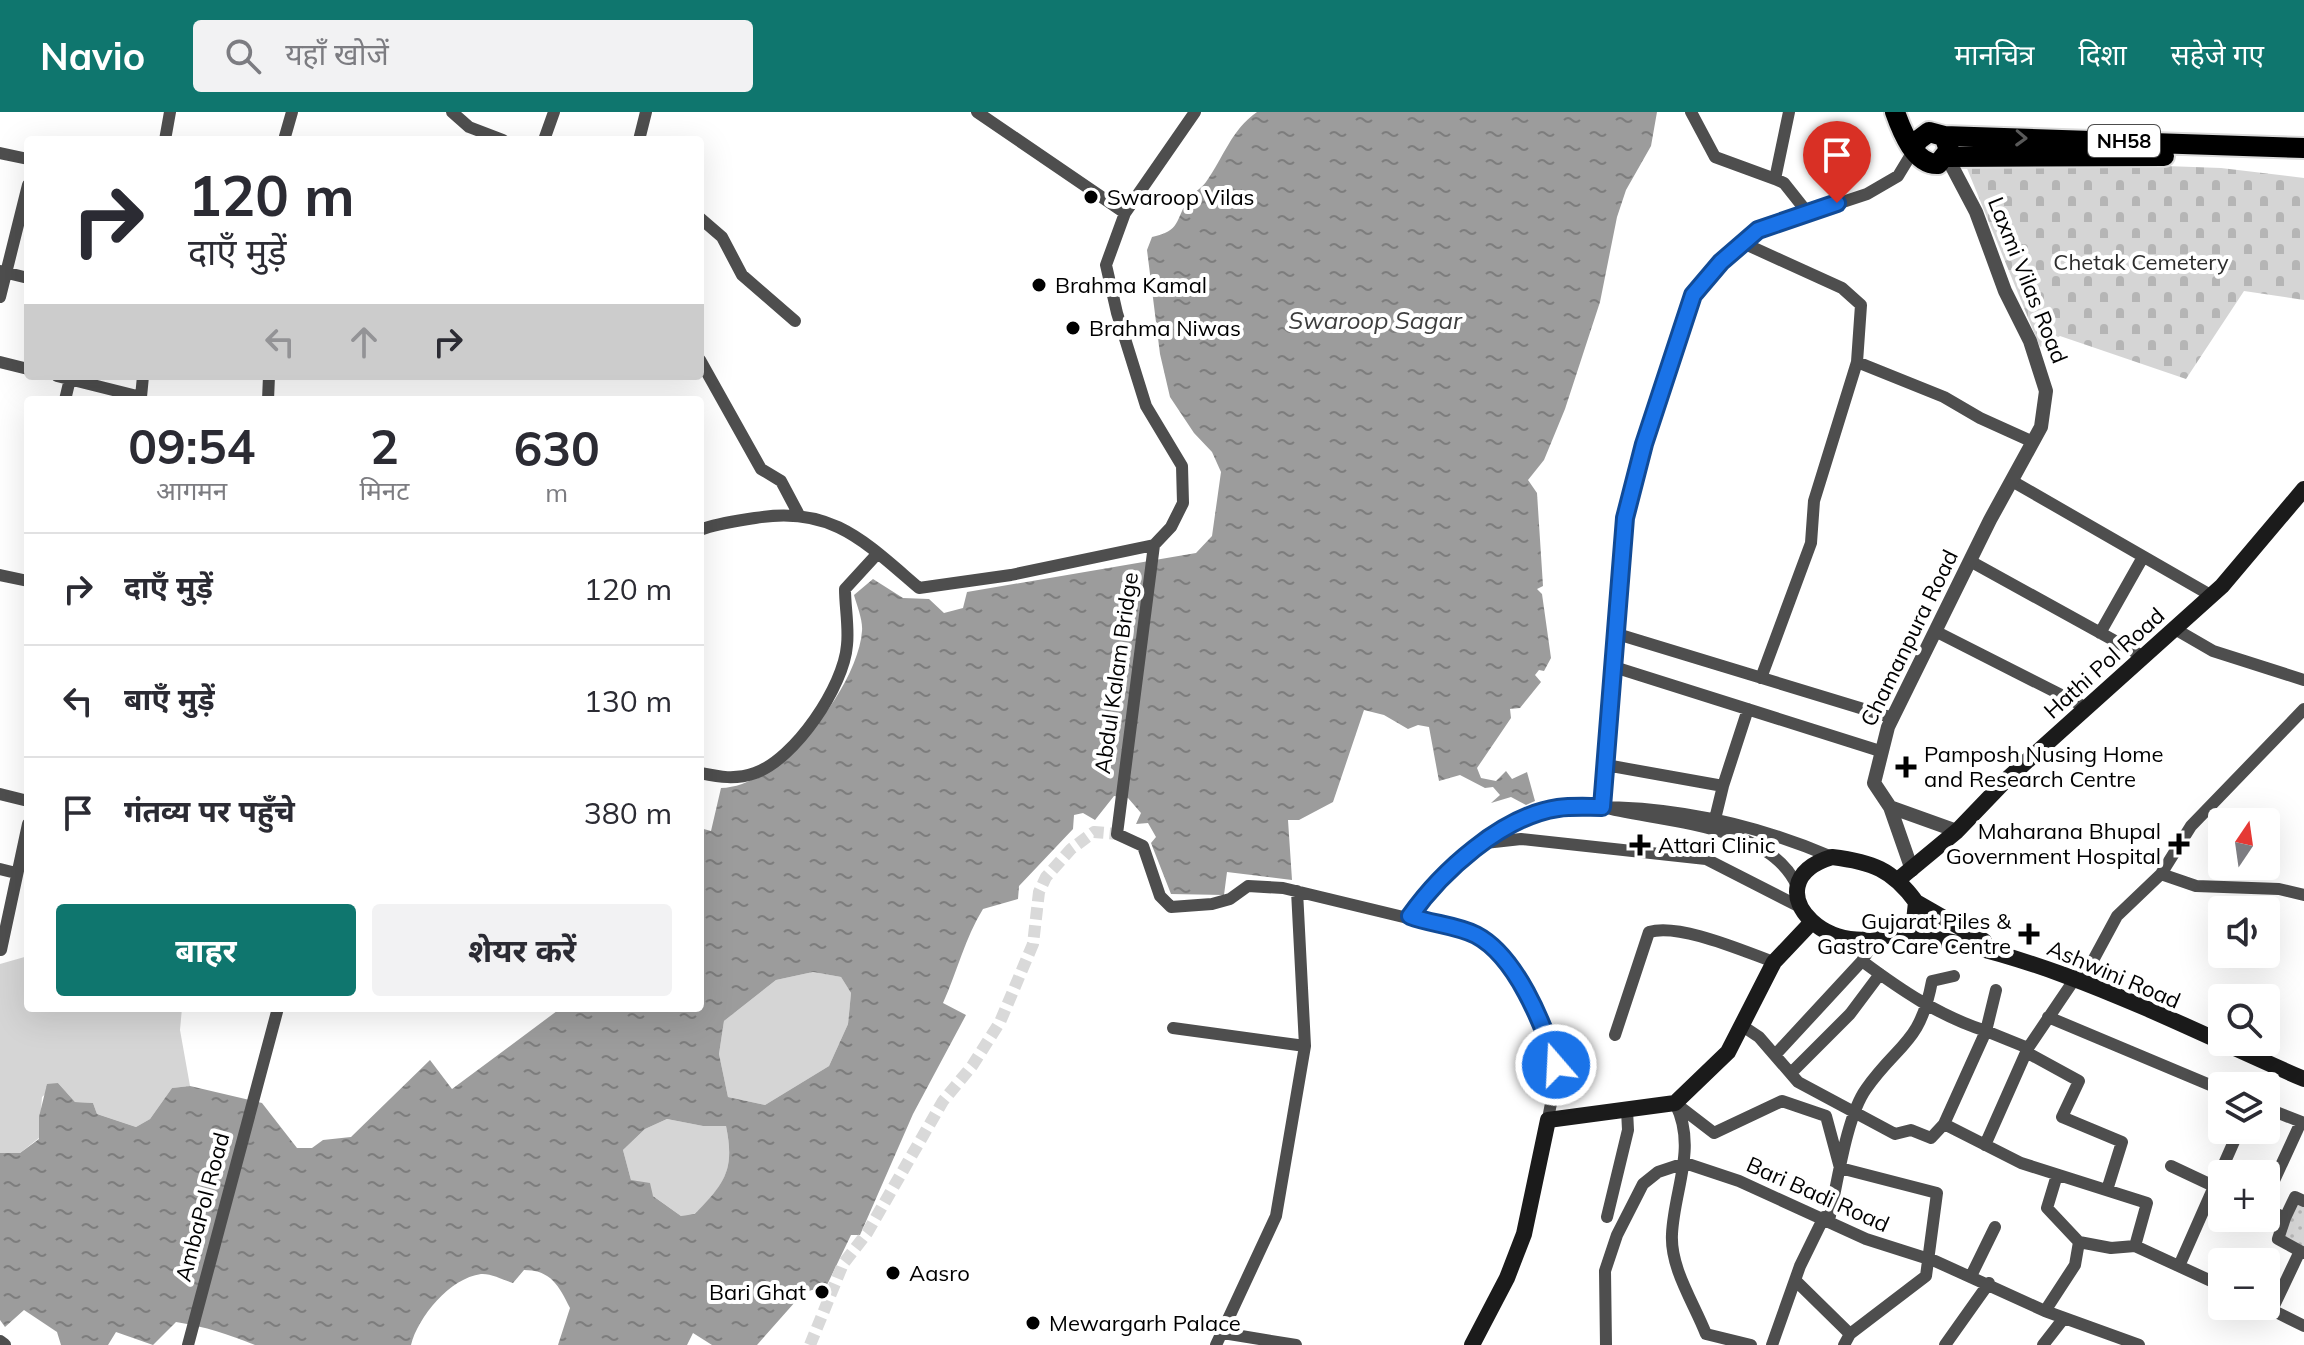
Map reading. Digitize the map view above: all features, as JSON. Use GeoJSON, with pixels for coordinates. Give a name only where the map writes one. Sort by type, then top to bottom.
{"type":"FeatureCollection","features":[{"type":"Feature","properties":{"kind":"highway"},"geometry":{"type":"LineString","coordinates":[[1895,112],[1903,133],[1915,148],[1922,135],[1940,134]]}},
{"type":"Feature","properties":{"kind":"highway"},"geometry":{"type":"LineString","coordinates":[[1925,112],[1940,134]]}},
{"type":"Feature","properties":{"kind":"highway","name":"NH58"},"geometry":{"type":"LineString","coordinates":[[1940,134],[2304,148]]}},
{"type":"Feature","properties":{"kind":"highway","name":"Laxmi Vilas Road"},"geometry":{"type":"LineString","coordinates":[[1940,134],[1948,142],[1947,157]]}},
{"type":"Feature","properties":{"kind":"highway","name":"NH58"},"geometry":{"type":"LineString","coordinates":[[1915,148],[1919,158],[1928,164],[1938,164],[1947,157],[2187,155],[2304,162]]}},
{"type":"Feature","properties":{"kind":"main road","name":"Hathi Pol Road"},"geometry":{"type":"LineString","coordinates":[[1911,870],[1957,831],[2006,780],[2212,596],[2304,489]]}},
{"type":"Feature","properties":{"kind":"main road"},"geometry":{"type":"LineString","coordinates":[[1832,857],[1911,870],[1916,902],[1914,921],[1899,933],[1875,940],[1836,936],[1810,924],[1800,907],[1797,886],[1803,873],[1814,862],[1832,857]]}},
{"type":"Feature","properties":{"kind":"main road"},"geometry":{"type":"LineString","coordinates":[[1916,902],[1949,924],[2023,960]]}},
{"type":"Feature","properties":{"kind":"main road"},"geometry":{"type":"LineString","coordinates":[[1472,1345],[1507,1278],[1524,1234],[1548,1120],[1675,1103],[1728,1052],[1744,1027],[1774,962],[1810,924]]}},
{"type":"Feature","properties":{"kind":"main road","name":"Ashwini Road"},"geometry":{"type":"LineString","coordinates":[[1899,933],[1945,938],[2023,960],[2304,1079]]}},
{"type":"Feature","properties":{"kind":"street"},"geometry":{"type":"LineString","coordinates":[[166,136],[170,112]]}},
{"type":"Feature","properties":{"kind":"street"},"geometry":{"type":"LineString","coordinates":[[285,136],[292,112]]}},
{"type":"Feature","properties":{"kind":"street"},"geometry":{"type":"LineString","coordinates":[[452,112],[469,127],[491,136]]}},
{"type":"Feature","properties":{"kind":"street"},"geometry":{"type":"LineString","coordinates":[[545,136],[554,112]]}},
{"type":"Feature","properties":{"kind":"street"},"geometry":{"type":"LineString","coordinates":[[640,136],[646,112]]}},
{"type":"Feature","properties":{"kind":"street"},"geometry":{"type":"LineString","coordinates":[[977,112],[1125,213]]}},
{"type":"Feature","properties":{"kind":"street"},"geometry":{"type":"LineString","coordinates":[[704,528],[715,524],[798,513],[827,519],[878,553],[919,588],[1011,575],[1154,545],[1171,527],[1183,503],[1182,466],[1146,406],[1117,313],[1106,265],[1125,213],[1195,112]]}},
{"type":"Feature","properties":{"kind":"street"},"geometry":{"type":"LineString","coordinates":[[1691,112],[1715,157],[1784,183],[1807,212]]}},
{"type":"Feature","properties":{"kind":"street"},"geometry":{"type":"LineString","coordinates":[[1775,179],[1789,112]]}},
{"type":"Feature","properties":{"kind":"street"},"geometry":{"type":"LineString","coordinates":[[1602,807],[1625,518],[1693,295],[1758,230],[1867,194],[1898,176],[1915,148]]}},
{"type":"Feature","properties":{"kind":"street"},"geometry":{"type":"LineString","coordinates":[[0,153],[24,158]]}},
{"type":"Feature","properties":{"kind":"street","name":"Laxmi Vilas Road"},"geometry":{"type":"LineString","coordinates":[[1947,157],[1976,212],[2005,291],[2030,341],[2046,391],[2041,427]]}},
{"type":"Feature","properties":{"kind":"street"},"geometry":{"type":"LineString","coordinates":[[0,297],[3,271],[24,199]]}},
{"type":"Feature","properties":{"kind":"street"},"geometry":{"type":"LineString","coordinates":[[704,221],[722,237],[742,275],[795,321]]}},
{"type":"Feature","properties":{"kind":"street"},"geometry":{"type":"LineString","coordinates":[[1743,243],[1842,288],[1861,305],[1857,362],[1814,501],[1811,543],[1761,678]]}},
{"type":"Feature","properties":{"kind":"street"},"geometry":{"type":"LineString","coordinates":[[3,271],[24,277]]}},
{"type":"Feature","properties":{"kind":"street"},"geometry":{"type":"LineString","coordinates":[[0,362],[24,368]]}},
{"type":"Feature","properties":{"kind":"street"},"geometry":{"type":"LineString","coordinates":[[1857,362],[1944,397],[1980,418],[2033,442]]}},
{"type":"Feature","properties":{"kind":"street"},"geometry":{"type":"LineString","coordinates":[[704,367],[761,469],[781,481],[798,513]]}},
{"type":"Feature","properties":{"kind":"street"},"geometry":{"type":"LineString","coordinates":[[71,380],[133,396]]}},
{"type":"Feature","properties":{"kind":"street","name":"Chamanpura Road"},"geometry":{"type":"LineString","coordinates":[[1911,870],[1890,807],[1874,783],[1880,751],[1935,631],[2041,427]]}},
{"type":"Feature","properties":{"kind":"street"},"geometry":{"type":"LineString","coordinates":[[2012,481],[2212,596]]}},
{"type":"Feature","properties":{"kind":"street","name":"Abdul Kalam Bridge"},"geometry":{"type":"LineString","coordinates":[[1154,545],[1118,807],[1117,834],[1143,846],[1160,896],[1171,907],[1212,904],[1230,899],[1248,886],[1297,891]]}},
{"type":"Feature","properties":{"kind":"street"},"geometry":{"type":"LineString","coordinates":[[704,774],[729,779],[757,772],[782,757],[803,735],[829,697],[847,648],[845,589],[878,553]]}},
{"type":"Feature","properties":{"kind":"street"},"geometry":{"type":"LineString","coordinates":[[2100,633],[2143,557]]}},
{"type":"Feature","properties":{"kind":"street"},"geometry":{"type":"LineString","coordinates":[[1970,561],[2144,657]]}},
{"type":"Feature","properties":{"kind":"street"},"geometry":{"type":"LineString","coordinates":[[0,575],[24,580]]}},
{"type":"Feature","properties":{"kind":"street"},"geometry":{"type":"LineString","coordinates":[[2175,629],[2213,651],[2304,680]]}},
{"type":"Feature","properties":{"kind":"street"},"geometry":{"type":"LineString","coordinates":[[1935,631],[2087,708]]}},
{"type":"Feature","properties":{"kind":"street"},"geometry":{"type":"LineString","coordinates":[[1614,633],[1893,718]]}},
{"type":"Feature","properties":{"kind":"street"},"geometry":{"type":"LineString","coordinates":[[1611,666],[1880,751]]}},
{"type":"Feature","properties":{"kind":"street"},"geometry":{"type":"LineString","coordinates":[[1715,819],[1748,709]]}},
{"type":"Feature","properties":{"kind":"street"},"geometry":{"type":"LineString","coordinates":[[1985,1145],[2027,1050],[2074,980],[2090,966],[2117,916],[2161,874],[2191,826],[2304,709]]}},
{"type":"Feature","properties":{"kind":"street"},"geometry":{"type":"LineString","coordinates":[[1606,765],[1723,786]]}},
{"type":"Feature","properties":{"kind":"street"},"geometry":{"type":"LineString","coordinates":[[0,794],[24,800]]}},
{"type":"Feature","properties":{"kind":"street"},"geometry":{"type":"LineString","coordinates":[[1410,916],[1426,894],[1478,844],[1556,808],[1631,806],[1715,819],[1784,836],[1832,857]]}},
{"type":"Feature","properties":{"kind":"street"},"geometry":{"type":"LineString","coordinates":[[1602,807],[1713,830],[1767,849],[1789,868],[1797,886]]}},
{"type":"Feature","properties":{"kind":"street"},"geometry":{"type":"LineString","coordinates":[[1890,807],[1957,831]]}},
{"type":"Feature","properties":{"kind":"street"},"geometry":{"type":"LineString","coordinates":[[1478,844],[1521,839],[1706,859],[1800,907]]}},
{"type":"Feature","properties":{"kind":"street"},"geometry":{"type":"LineString","coordinates":[[1,950],[24,840]]}},
{"type":"Feature","properties":{"kind":"street"},"geometry":{"type":"LineString","coordinates":[[0,869],[16,873]]}},
{"type":"Feature","properties":{"kind":"street"},"geometry":{"type":"LineString","coordinates":[[2161,874],[2196,886],[2279,889],[2304,895]]}},
{"type":"Feature","properties":{"kind":"street"},"geometry":{"type":"LineString","coordinates":[[1296,1345],[1219,1339],[1276,1216],[1305,1046],[1297,891],[1474,934],[1493,947],[1531,999],[1556,1065],[1548,1120]]}},
{"type":"Feature","properties":{"kind":"street"},"geometry":{"type":"LineString","coordinates":[[1615,1035],[1649,932],[1666,930],[1720,943],[1774,962]]}},
{"type":"Feature","properties":{"kind":"street"},"geometry":{"type":"LineString","coordinates":[[1776,1054],[1862,961],[1875,940]]}},
{"type":"Feature","properties":{"kind":"street"},"geometry":{"type":"LineString","coordinates":[[1862,961],[1927,1006],[2027,1050],[2079,1081],[2062,1117],[2122,1142],[2107,1190]]}},
{"type":"Feature","properties":{"kind":"street"},"geometry":{"type":"LineString","coordinates":[[1792,1072],[1850,1014],[1880,974]]}},
{"type":"Feature","properties":{"kind":"street"},"geometry":{"type":"LineString","coordinates":[[1772,1345],[1795,1280],[1826,1219],[1865,1090],[1911,1041],[1927,1006],[1932,981],[1954,976]]}},
{"type":"Feature","properties":{"kind":"street"},"geometry":{"type":"LineString","coordinates":[[1744,1027],[1776,1054],[1798,1082],[1895,1134],[1911,1130],[1931,1138],[1944,1124],[1986,1031],[1996,990]]}},
{"type":"Feature","properties":{"kind":"street","name":"AmbaPol Road"},"geometry":{"type":"LineString","coordinates":[[188,1345],[277,1012]]}},
{"type":"Feature","properties":{"kind":"street"},"geometry":{"type":"LineString","coordinates":[[2048,1017],[2208,1084]]}},
{"type":"Feature","properties":{"kind":"street"},"geometry":{"type":"LineString","coordinates":[[1173,1028],[1305,1046]]}},
{"type":"Feature","properties":{"kind":"street"},"geometry":{"type":"LineString","coordinates":[[1675,1103],[1714,1133],[1782,1101],[1826,1116],[1840,1168]]}},
{"type":"Feature","properties":{"kind":"street"},"geometry":{"type":"LineString","coordinates":[[1675,1103],[1682,1118],[1685,1163],[1671,1236],[1678,1269],[1706,1334],[1751,1345]]}},
{"type":"Feature","properties":{"kind":"street"},"geometry":{"type":"LineString","coordinates":[[1607,1217],[1628,1130],[1627,1110]]}},
{"type":"Feature","properties":{"kind":"street"},"geometry":{"type":"LineString","coordinates":[[2280,1114],[2302,1123],[2280,1169]]}},
{"type":"Feature","properties":{"kind":"street"},"geometry":{"type":"LineString","coordinates":[[1944,1124],[2057,1175],[2147,1203],[2135,1246]]}},
{"type":"Feature","properties":{"kind":"street"},"geometry":{"type":"LineString","coordinates":[[1606,1345],[1605,1271],[1617,1235],[1643,1184],[1658,1172],[1685,1163]]}},
{"type":"Feature","properties":{"kind":"street","name":"Bari Badi Road"},"geometry":{"type":"LineString","coordinates":[[1685,1163],[1739,1181],[1866,1239],[1931,1260],[1989,1283],[2045,1311],[2136,1345]]}},
{"type":"Feature","properties":{"kind":"street"},"geometry":{"type":"LineString","coordinates":[[2171,1166],[2208,1183]]}},
{"type":"Feature","properties":{"kind":"street"},"geometry":{"type":"LineString","coordinates":[[1795,1280],[1847,1340],[1926,1276],[1931,1260],[1937,1193],[1840,1168]]}},
{"type":"Feature","properties":{"kind":"street"},"geometry":{"type":"LineString","coordinates":[[2057,1175],[2047,1208],[2079,1242],[2111,1248],[2135,1246],[2208,1279]]}},
{"type":"Feature","properties":{"kind":"street"},"geometry":{"type":"LineString","coordinates":[[2280,1288],[2302,1252],[2278,1239],[2295,1197],[2304,1201]]}},
{"type":"Feature","properties":{"kind":"street"},"geometry":{"type":"LineString","coordinates":[[2179,1266],[2208,1208]]}},
{"type":"Feature","properties":{"kind":"street"},"geometry":{"type":"LineString","coordinates":[[2280,1216],[2285,1218]]}},
{"type":"Feature","properties":{"kind":"street"},"geometry":{"type":"LineString","coordinates":[[1971,1276],[1995,1227]]}},
{"type":"Feature","properties":{"kind":"street"},"geometry":{"type":"LineString","coordinates":[[2045,1311],[2075,1265],[2079,1242]]}},
{"type":"Feature","properties":{"kind":"street"},"geometry":{"type":"LineString","coordinates":[[1945,1345],[1989,1283]]}},
{"type":"Feature","properties":{"kind":"street"},"geometry":{"type":"LineString","coordinates":[[2280,1314],[2304,1326]]}},
{"type":"Feature","properties":{"kind":"street"},"geometry":{"type":"LineString","coordinates":[[2043,1345],[2064,1318]]}},
{"type":"Feature","properties":{"kind":"green space","name":"Chetak Cemetery"},"geometry":{"type":"Polygon","coordinates":[[[2083,163],[2221,168],[2304,178],[2304,300],[2244,291],[2186,379],[2060,336],[2040,347],[1966,166],[2083,163]]]}},
{"type":"Feature","properties":{"kind":"green space"},"geometry":{"type":"Polygon","coordinates":[[[24,957],[24,1012],[182,1012],[180,1030],[190,1086],[172,1088],[150,1119],[136,1127],[97,1114],[93,1103],[75,1102],[58,1083],[42,1097],[39,1138],[20,1153],[0,1153],[0,964],[24,957]]]}},
{"type":"Feature","properties":{"kind":"green space"},"geometry":{"type":"Polygon","coordinates":[[[813,972],[841,977],[851,993],[848,1024],[829,1066],[765,1105],[728,1097],[719,1054],[724,1021],[776,980],[813,972]]]}},
{"type":"Feature","properties":{"kind":"green space"},"geometry":{"type":"Polygon","coordinates":[[[667,1119],[703,1126],[726,1126],[729,1154],[725,1175],[714,1194],[695,1215],[681,1216],[631,1180],[623,1150],[645,1129],[667,1119]]]}},
{"type":"Feature","properties":{"kind":"green space"},"geometry":{"type":"Polygon","coordinates":[[[2296,1202],[2304,1205],[2304,1248],[2282,1238],[2296,1202]]]}},
{"type":"Feature","properties":{"kind":"water","name":"Swaroop Sagar"},"geometry":{"type":"Polygon","coordinates":[[[1257,112],[1657,112],[1651,146],[1626,190],[1617,217],[1600,302],[1565,409],[1544,460],[1528,480],[1537,493],[1543,586],[1537,589],[1542,594],[1551,658],[1544,671],[1539,670],[1535,675],[1541,682],[1520,708],[1510,709],[1511,718],[1477,768],[1481,778],[1496,781],[1506,771],[1512,779],[1527,772],[1535,801],[1526,805],[1511,797],[1491,803],[1500,795],[1493,787],[1485,788],[1460,775],[1439,781],[1429,727],[1418,725],[1408,729],[1384,715],[1364,710],[1333,802],[1299,820],[1288,820],[1292,880],[1227,872],[1224,895],[1171,894],[1151,843],[1156,837],[1148,823],[1136,824],[1141,813],[1128,798],[1114,796],[1095,820],[1083,813],[1074,815],[1073,829],[1019,886],[1018,899],[983,909],[977,920],[943,1003],[966,1015],[913,1114],[860,1235],[851,1235],[827,1285],[803,1293],[757,1345],[712,1345],[693,1333],[687,1345],[558,1345],[570,1308],[558,1286],[548,1276],[524,1270],[513,1283],[481,1274],[458,1283],[428,1311],[411,1345],[255,1345],[217,1331],[176,1322],[153,1345],[116,1332],[108,1345],[61,1345],[57,1332],[24,1310],[5,1327],[0,1320],[0,1153],[20,1153],[39,1139],[39,1117],[47,1084],[58,1083],[75,1102],[93,1103],[97,1114],[136,1127],[150,1119],[172,1088],[190,1086],[262,1103],[297,1148],[312,1148],[323,1140],[351,1137],[430,1060],[452,1089],[556,1012],[704,1012],[704,829],[711,831],[721,788],[743,784],[767,771],[790,753],[831,706],[857,654],[862,631],[854,595],[873,579],[903,598],[929,599],[944,613],[963,608],[967,592],[1196,553],[1212,536],[1221,472],[1212,452],[1194,433],[1170,397],[1160,354],[1147,250],[1152,237],[1173,228],[1190,198],[1206,182],[1241,127],[1257,112]],[[813,972],[776,980],[724,1021],[719,1054],[728,1097],[765,1105],[829,1066],[848,1024],[851,993],[841,977],[813,972]],[[667,1119],[645,1129],[623,1150],[631,1180],[650,1183],[653,1196],[681,1216],[695,1214],[714,1193],[728,1165],[726,1126],[703,1126],[667,1119]]]}},
{"type":"Feature","properties":{"kind":"tunnel"},"geometry":{"type":"LineString","coordinates":[[810,1345],[843,1264],[867,1233],[943,1101],[972,1066],[1000,1022],[1033,944],[1039,892],[1046,877],[1071,849],[1094,832],[1117,834]]}},
{"type":"Feature","properties":{"kind":"place","name":"Swaroop Vilas"},"geometry":{"type":"Point","coordinates":[1091,197]}},
{"type":"Feature","properties":{"kind":"place","name":"Brahma Kamal"},"geometry":{"type":"Point","coordinates":[1039,285]}},
{"type":"Feature","properties":{"kind":"place","name":"Brahma Niwas"},"geometry":{"type":"Point","coordinates":[1073,328]}},
{"type":"Feature","properties":{"kind":"place","name":"Pamposh Nusing Home and Research Centre"},"geometry":{"type":"Point","coordinates":[1906,767]}},
{"type":"Feature","properties":{"kind":"place","name":"Maharana Bhupal Government Hospital"},"geometry":{"type":"Point","coordinates":[2179,844]}},
{"type":"Feature","properties":{"kind":"place","name":"Attari Clinic"},"geometry":{"type":"Point","coordinates":[1640,845]}},
{"type":"Feature","properties":{"kind":"place","name":"Gujarat Piles & Gastro Care Centre"},"geometry":{"type":"Point","coordinates":[2029,934]}},
{"type":"Feature","properties":{"kind":"place","name":"Aasro"},"geometry":{"type":"Point","coordinates":[893,1273]}},
{"type":"Feature","properties":{"kind":"place","name":"Bari Ghat"},"geometry":{"type":"Point","coordinates":[822,1292]}},
{"type":"Feature","properties":{"kind":"place","name":"Mewargarh Palace"},"geometry":{"type":"Point","coordinates":[1033,1323]}},
{"type":"Feature","properties":{"kind":"route"},"geometry":{"type":"LineString","coordinates":[[1556,1065],[1548,1037],[1531,999],[1493,947],[1474,934],[1410,916],[1455,863],[1478,844],[1519,822],[1556,808],[1602,807],[1625,518],[1644,444],[1693,295],[1721,262],[1758,230],[1837,203]]}}]}
